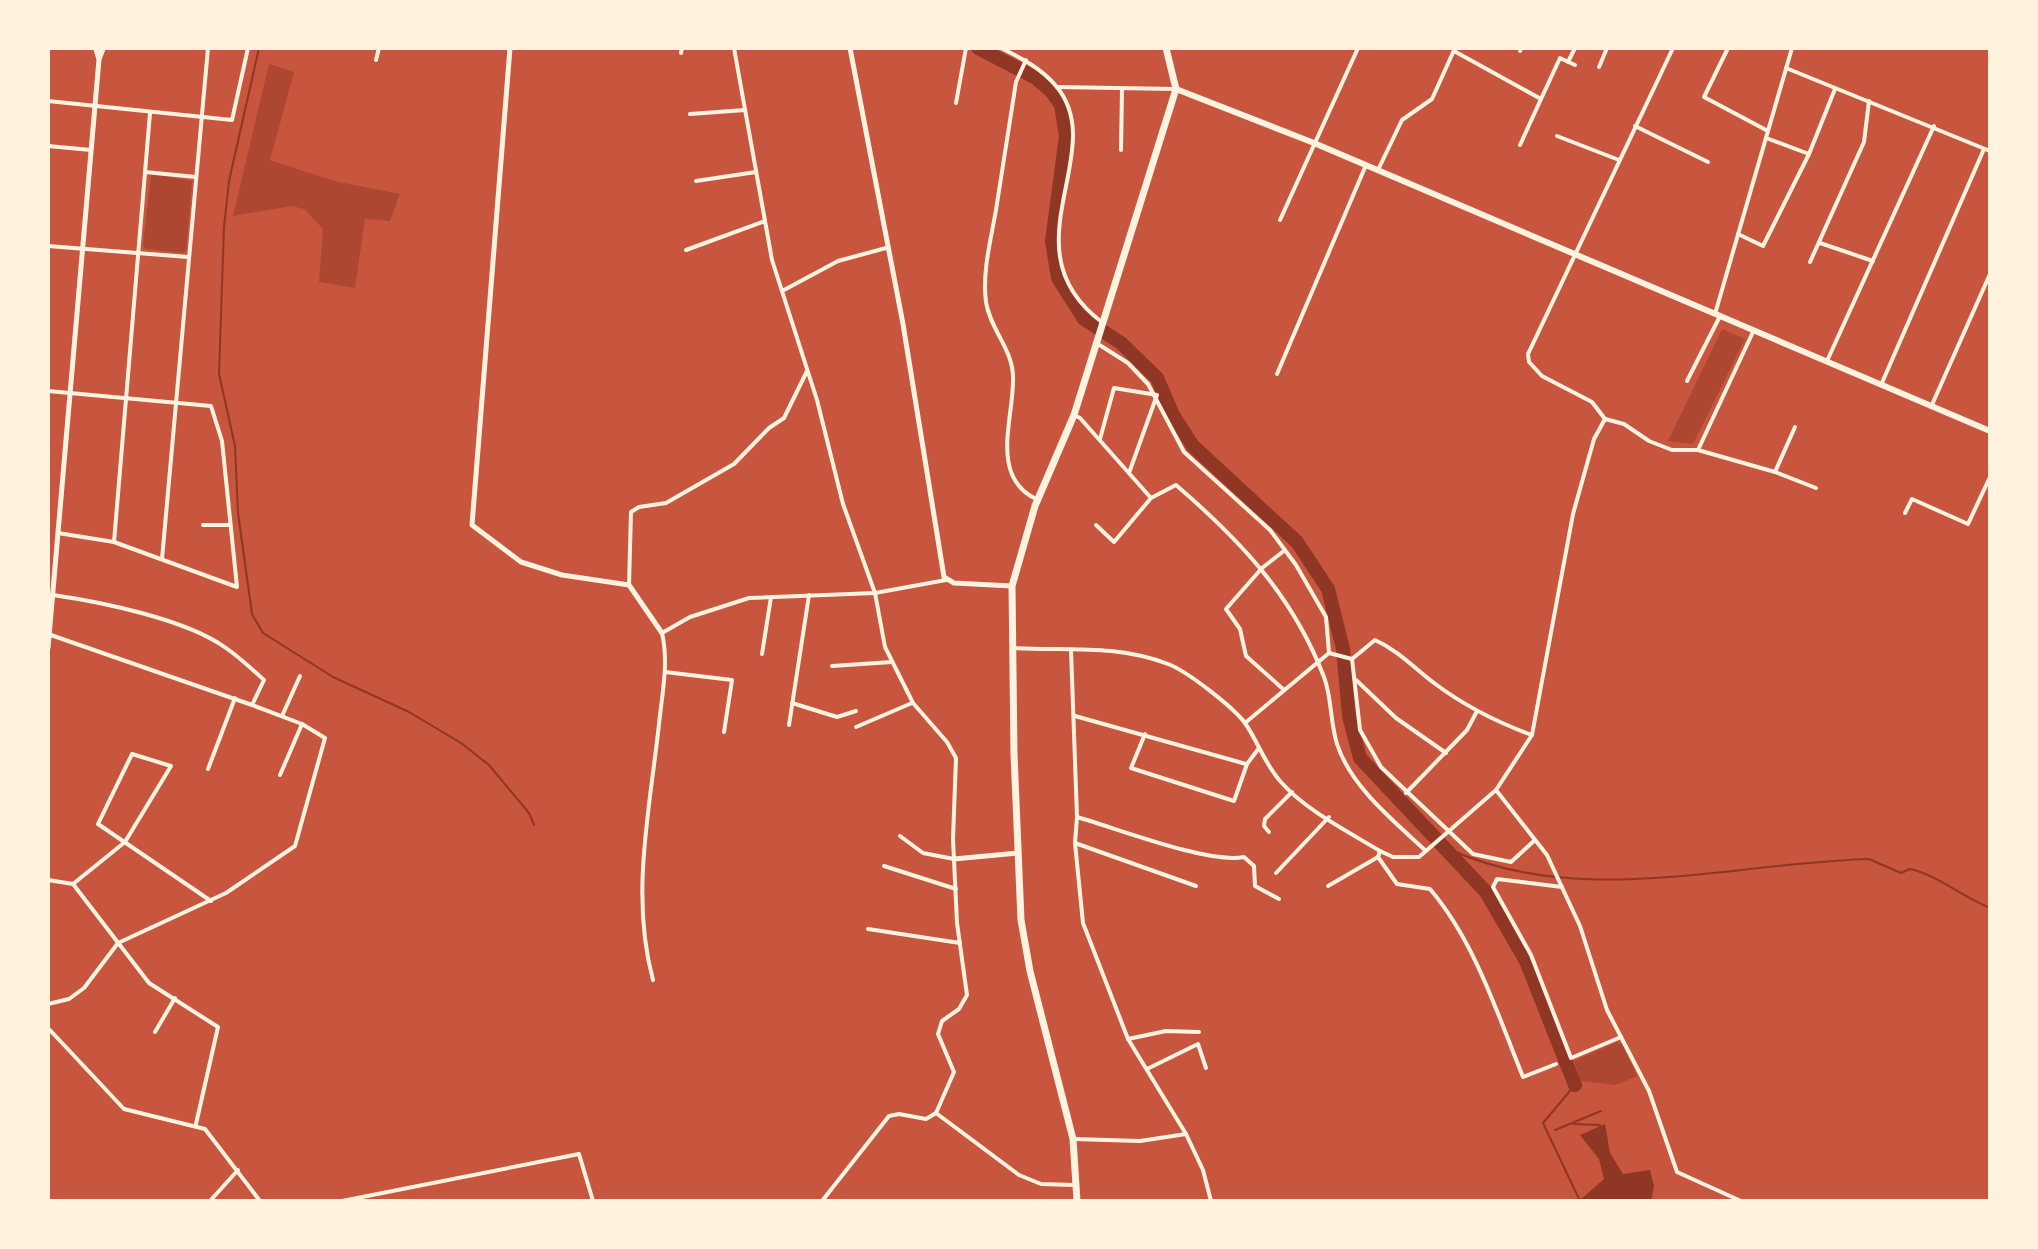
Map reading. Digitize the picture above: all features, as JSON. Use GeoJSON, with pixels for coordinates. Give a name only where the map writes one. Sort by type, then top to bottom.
{"type":"FeatureCollection","features":[{"type":"Feature","properties":{"kind":"main road"},"geometry":{"type":"LineString","coordinates":[[1077,1201],[1073,1139],[1030,971],[1021,920],[1012,586],[1038,499],[1074,415],[1176,89],[1166,48]]}},
{"type":"Feature","properties":{"kind":"main road"},"geometry":{"type":"LineString","coordinates":[[1176,89],[1314,143],[1990,431]]}},
{"type":"Feature","properties":{"kind":"street"},"geometry":{"type":"LineString","coordinates":[[48,648],[100,48]]}},
{"type":"Feature","properties":{"kind":"street"},"geometry":{"type":"LineString","coordinates":[[162,559],[208,48]]}},
{"type":"Feature","properties":{"kind":"street"},"geometry":{"type":"LineString","coordinates":[[48,101],[232,120],[248,48]]}},
{"type":"Feature","properties":{"kind":"street"},"geometry":{"type":"LineString","coordinates":[[376,60],[379,48]]}},
{"type":"Feature","properties":{"kind":"street"},"geometry":{"type":"LineString","coordinates":[[510,48],[472,525],[521,562],[562,575],[629,585]]}},
{"type":"Feature","properties":{"kind":"street"},"geometry":{"type":"LineString","coordinates":[[734,48],[772,260],[784,290],[843,504],[875,593],[885,647],[913,703],[947,742],[956,758],[954,859],[967,995],[959,1009],[942,1021],[938,1030],[940,1043],[954,1072],[936,1113],[926,1119],[899,1114],[889,1116],[822,1201]]}},
{"type":"Feature","properties":{"kind":"street"},"geometry":{"type":"LineString","coordinates":[[850,48],[903,324],[933,521],[946,580]]}},
{"type":"Feature","properties":{"kind":"street"},"geometry":{"type":"LineString","coordinates":[[956,103],[966,48]]}},
{"type":"Feature","properties":{"kind":"street"},"geometry":{"type":"LineString","coordinates":[[1001,48],[1057,87],[1065,99],[1073,141],[1058,217],[1063,272],[1087,311],[1102,325]]}},
{"type":"Feature","properties":{"kind":"street"},"geometry":{"type":"LineString","coordinates":[[1280,220],[1358,48]]}},
{"type":"Feature","properties":{"kind":"street"},"geometry":{"type":"LineString","coordinates":[[1568,62],[1575,48]]}},
{"type":"Feature","properties":{"kind":"street"},"geometry":{"type":"LineString","coordinates":[[1599,67],[1607,48]]}},
{"type":"Feature","properties":{"kind":"street"},"geometry":{"type":"LineString","coordinates":[[1673,48],[1528,354],[1529,362],[1542,376],[1592,402],[1605,419],[1624,424],[1649,441],[1672,450],[1698,450],[1775,472],[1816,488]]}},
{"type":"Feature","properties":{"kind":"street"},"geometry":{"type":"LineString","coordinates":[[1728,48],[1704,97],[1768,131]]}},
{"type":"Feature","properties":{"kind":"street"},"geometry":{"type":"LineString","coordinates":[[1687,381],[1717,317],[1792,48]]}},
{"type":"Feature","properties":{"kind":"street"},"geometry":{"type":"LineString","coordinates":[[1378,170],[1402,120],[1432,99],[1455,50],[1541,99]]}},
{"type":"Feature","properties":{"kind":"street"},"geometry":{"type":"LineString","coordinates":[[1520,145],[1560,58],[1575,65]]}},
{"type":"Feature","properties":{"kind":"street"},"geometry":{"type":"LineString","coordinates":[[1025,62],[1020,72],[987,260],[986,302],[996,331],[1012,360],[1013,409],[1004,439],[1007,456],[1019,484],[1038,499]]}},
{"type":"Feature","properties":{"kind":"street"},"geometry":{"type":"LineString","coordinates":[[1786,68],[1987,150],[1881,386]]}},
{"type":"Feature","properties":{"kind":"street"},"geometry":{"type":"LineString","coordinates":[[1057,87],[1176,89]]}},
{"type":"Feature","properties":{"kind":"street"},"geometry":{"type":"LineString","coordinates":[[1121,150],[1122,89]]}},
{"type":"Feature","properties":{"kind":"street"},"geometry":{"type":"LineString","coordinates":[[1738,234],[1763,246],[1809,154],[1835,89]]}},
{"type":"Feature","properties":{"kind":"street"},"geometry":{"type":"LineString","coordinates":[[1810,262],[1864,142],[1869,101]]}},
{"type":"Feature","properties":{"kind":"street"},"geometry":{"type":"LineString","coordinates":[[690,114],[745,110]]}},
{"type":"Feature","properties":{"kind":"street"},"geometry":{"type":"LineString","coordinates":[[114,542],[150,113]]}},
{"type":"Feature","properties":{"kind":"street"},"geometry":{"type":"LineString","coordinates":[[1635,126],[1708,162]]}},
{"type":"Feature","properties":{"kind":"street"},"geometry":{"type":"LineString","coordinates":[[1826,363],[1934,126]]}},
{"type":"Feature","properties":{"kind":"street"},"geometry":{"type":"LineString","coordinates":[[1557,136],[1619,160]]}},
{"type":"Feature","properties":{"kind":"street"},"geometry":{"type":"LineString","coordinates":[[1766,138],[1809,154]]}},
{"type":"Feature","properties":{"kind":"street"},"geometry":{"type":"LineString","coordinates":[[48,146],[91,150]]}},
{"type":"Feature","properties":{"kind":"street"},"geometry":{"type":"LineString","coordinates":[[1277,374],[1366,165]]}},
{"type":"Feature","properties":{"kind":"street"},"geometry":{"type":"LineString","coordinates":[[145,172],[196,177]]}},
{"type":"Feature","properties":{"kind":"street"},"geometry":{"type":"LineString","coordinates":[[696,181],[756,172]]}},
{"type":"Feature","properties":{"kind":"street"},"geometry":{"type":"LineString","coordinates":[[686,250],[765,221]]}},
{"type":"Feature","properties":{"kind":"street"},"geometry":{"type":"LineString","coordinates":[[1820,243],[1873,261]]}},
{"type":"Feature","properties":{"kind":"street"},"geometry":{"type":"LineString","coordinates":[[48,246],[188,257]]}},
{"type":"Feature","properties":{"kind":"street"},"geometry":{"type":"LineString","coordinates":[[784,290],[838,261],[886,248]]}},
{"type":"Feature","properties":{"kind":"street"},"geometry":{"type":"LineString","coordinates":[[1931,407],[1990,274]]}},
{"type":"Feature","properties":{"kind":"street"},"geometry":{"type":"LineString","coordinates":[[1698,450],[1753,332]]}},
{"type":"Feature","properties":{"kind":"street"},"geometry":{"type":"LineString","coordinates":[[1097,341],[1128,363],[1157,395],[1184,452],[1270,530],[1285,550],[1326,617],[1330,653]]}},
{"type":"Feature","properties":{"kind":"street"},"geometry":{"type":"LineString","coordinates":[[653,980],[641,921],[642,882],[665,672],[662,633],[629,585],[631,512],[639,507],[666,503],[734,464],[769,428],[784,418],[807,370]]}},
{"type":"Feature","properties":{"kind":"street"},"geometry":{"type":"LineString","coordinates":[[1100,439],[1114,388],[1157,395]]}},
{"type":"Feature","properties":{"kind":"street"},"geometry":{"type":"LineString","coordinates":[[48,391],[211,406],[222,441],[237,587],[114,542],[58,533]]}},
{"type":"Feature","properties":{"kind":"street"},"geometry":{"type":"LineString","coordinates":[[1129,473],[1157,395]]}},
{"type":"Feature","properties":{"kind":"street"},"geometry":{"type":"LineString","coordinates":[[1074,415],[1100,439],[1151,498]]}},
{"type":"Feature","properties":{"kind":"street"},"geometry":{"type":"LineString","coordinates":[[1328,886],[1379,854],[1419,857],[1496,790],[1532,735],[1573,514],[1594,439],[1605,419]]}},
{"type":"Feature","properties":{"kind":"street"},"geometry":{"type":"LineString","coordinates":[[1775,472],[1795,427]]}},
{"type":"Feature","properties":{"kind":"street"},"geometry":{"type":"LineString","coordinates":[[1905,513],[1912,499],[1968,524],[1990,477]]}},
{"type":"Feature","properties":{"kind":"street"},"geometry":{"type":"LineString","coordinates":[[1096,525],[1114,542],[1151,498],[1176,485],[1233,534],[1262,568],[1297,621],[1325,678],[1336,742],[1347,766],[1428,850]]}},
{"type":"Feature","properties":{"kind":"street"},"geometry":{"type":"LineString","coordinates":[[203,525],[230,525]]}},
{"type":"Feature","properties":{"kind":"street"},"geometry":{"type":"LineString","coordinates":[[49,547],[57,549]]}},
{"type":"Feature","properties":{"kind":"street"},"geometry":{"type":"LineString","coordinates":[[1283,689],[1246,656],[1240,629],[1226,609],[1262,568],[1285,550]]}},
{"type":"Feature","properties":{"kind":"street"},"geometry":{"type":"LineString","coordinates":[[662,633],[718,606],[771,597],[875,593],[938,584],[946,580],[1012,586]]}},
{"type":"Feature","properties":{"kind":"street"},"geometry":{"type":"LineString","coordinates":[[53,595],[153,616],[223,646],[264,680],[252,705]]}},
{"type":"Feature","properties":{"kind":"street"},"geometry":{"type":"LineString","coordinates":[[789,725],[809,595]]}},
{"type":"Feature","properties":{"kind":"street"},"geometry":{"type":"LineString","coordinates":[[762,654],[771,597]]}},
{"type":"Feature","properties":{"kind":"street"},"geometry":{"type":"LineString","coordinates":[[48,1004],[69,999],[84,988],[118,943],[211,901],[295,846],[325,738],[302,724],[235,698],[49,633]]}},
{"type":"Feature","properties":{"kind":"street"},"geometry":{"type":"LineString","coordinates":[[1350,659],[1375,640],[1399,651],[1432,682],[1476,713],[1532,735]]}},
{"type":"Feature","properties":{"kind":"street"},"geometry":{"type":"LineString","coordinates":[[1012,648],[1071,650],[1090,646],[1143,655],[1173,665],[1245,723],[1259,748],[1292,792],[1379,854],[1397,884],[1430,889],[1449,911],[1469,948],[1523,1077],[1556,1064]]}},
{"type":"Feature","properties":{"kind":"street"},"geometry":{"type":"LineString","coordinates":[[1071,650],[1075,716],[1075,843],[1083,923],[1128,1039],[1186,1134],[1203,1170],[1211,1201]]}},
{"type":"Feature","properties":{"kind":"street"},"geometry":{"type":"LineString","coordinates":[[1245,723],[1316,661],[1330,653],[1350,659]]}},
{"type":"Feature","properties":{"kind":"street"},"geometry":{"type":"LineString","coordinates":[[1350,659],[1360,730],[1381,767],[1446,833],[1473,854],[1511,862],[1535,840]]}},
{"type":"Feature","properties":{"kind":"street"},"geometry":{"type":"LineString","coordinates":[[832,666],[892,662]]}},
{"type":"Feature","properties":{"kind":"street"},"geometry":{"type":"LineString","coordinates":[[665,672],[732,680],[724,732]]}},
{"type":"Feature","properties":{"kind":"street"},"geometry":{"type":"LineString","coordinates":[[282,716],[300,676]]}},
{"type":"Feature","properties":{"kind":"street"},"geometry":{"type":"LineString","coordinates":[[1354,679],[1396,718],[1446,753]]}},
{"type":"Feature","properties":{"kind":"street"},"geometry":{"type":"LineString","coordinates":[[208,769],[235,698]]}},
{"type":"Feature","properties":{"kind":"street"},"geometry":{"type":"LineString","coordinates":[[792,703],[837,717],[856,711]]}},
{"type":"Feature","properties":{"kind":"street"},"geometry":{"type":"LineString","coordinates":[[856,727],[913,703]]}},
{"type":"Feature","properties":{"kind":"street"},"geometry":{"type":"LineString","coordinates":[[1406,793],[1467,730],[1476,713]]}},
{"type":"Feature","properties":{"kind":"street"},"geometry":{"type":"LineString","coordinates":[[1075,716],[1247,764]]}},
{"type":"Feature","properties":{"kind":"street"},"geometry":{"type":"LineString","coordinates":[[280,775],[302,724]]}},
{"type":"Feature","properties":{"kind":"street"},"geometry":{"type":"LineString","coordinates":[[1145,734],[1131,768],[1234,801],[1247,764],[1259,748]]}},
{"type":"Feature","properties":{"kind":"street"},"geometry":{"type":"LineString","coordinates":[[73,884],[125,842],[171,766],[132,754],[98,824],[125,842],[211,901]]}},
{"type":"Feature","properties":{"kind":"street"},"geometry":{"type":"LineString","coordinates":[[1496,790],[1535,840],[1561,885],[1621,1037],[1649,1091],[1677,1172],[1741,1201]]}},
{"type":"Feature","properties":{"kind":"street"},"geometry":{"type":"LineString","coordinates":[[1269,832],[1265,819],[1292,792]]}},
{"type":"Feature","properties":{"kind":"street"},"geometry":{"type":"LineString","coordinates":[[1077,817],[1207,855],[1230,859],[1244,857],[1254,866],[1255,886],[1279,899]]}},
{"type":"Feature","properties":{"kind":"street"},"geometry":{"type":"LineString","coordinates":[[1276,873],[1329,817]]}},
{"type":"Feature","properties":{"kind":"street"},"geometry":{"type":"LineString","coordinates":[[900,836],[923,853],[954,859],[1018,853]]}},
{"type":"Feature","properties":{"kind":"street"},"geometry":{"type":"LineString","coordinates":[[1075,843],[1196,886]]}},
{"type":"Feature","properties":{"kind":"street"},"geometry":{"type":"LineString","coordinates":[[884,866],[956,889]]}},
{"type":"Feature","properties":{"kind":"street"},"geometry":{"type":"LineString","coordinates":[[1561,885],[1497,879],[1493,887],[1531,955],[1571,1058],[1621,1037]]}},
{"type":"Feature","properties":{"kind":"street"},"geometry":{"type":"LineString","coordinates":[[48,880],[73,884],[149,983],[218,1027],[196,1124]]}},
{"type":"Feature","properties":{"kind":"street"},"geometry":{"type":"LineString","coordinates":[[868,929],[960,943]]}},
{"type":"Feature","properties":{"kind":"street"},"geometry":{"type":"LineString","coordinates":[[155,1032],[175,998]]}},
{"type":"Feature","properties":{"kind":"street"},"geometry":{"type":"LineString","coordinates":[[48,1028],[124,1109],[196,1124],[217,1141],[260,1201]]}},
{"type":"Feature","properties":{"kind":"street"},"geometry":{"type":"LineString","coordinates":[[1128,1039],[1166,1031],[1199,1032]]}},
{"type":"Feature","properties":{"kind":"street"},"geometry":{"type":"LineString","coordinates":[[1147,1069],[1198,1044],[1206,1068]]}},
{"type":"Feature","properties":{"kind":"street"},"geometry":{"type":"LineString","coordinates":[[936,1113],[1019,1175],[1041,1184],[1078,1185]]}},
{"type":"Feature","properties":{"kind":"street"},"geometry":{"type":"LineString","coordinates":[[1073,1139],[1140,1141],[1186,1134]]}},
{"type":"Feature","properties":{"kind":"street"},"geometry":{"type":"LineString","coordinates":[[342,1201],[579,1154],[593,1201]]}},
{"type":"Feature","properties":{"kind":"street"},"geometry":{"type":"LineString","coordinates":[[210,1201],[238,1170]]}},
{"type":"Feature","properties":{"kind":"shaded area"},"geometry":{"type":"Polygon","coordinates":[[[269,64],[294,72],[270,160],[334,181],[400,194],[390,221],[365,219],[355,288],[319,282],[323,229],[304,209],[292,206],[233,216],[269,64]]]}},
{"type":"Feature","properties":{"kind":"shaded area"},"geometry":{"type":"Polygon","coordinates":[[[151,174],[192,181],[186,251],[183,253],[146,249],[143,246],[151,174]]]}},
{"type":"Feature","properties":{"kind":"shaded area"},"geometry":{"type":"Polygon","coordinates":[[[1722,329],[1745,339],[1693,444],[1668,441],[1722,329]]]}},
{"type":"Feature","properties":{"kind":"shaded area"},"geometry":{"type":"Polygon","coordinates":[[[1617,1042],[1622,1044],[1637,1076],[1616,1085],[1581,1081],[1574,1061],[1617,1042]]]}},
{"type":"Feature","properties":{"kind":"shaded area"},"geometry":{"type":"Polygon","coordinates":[[[1605,1124],[1610,1153],[1623,1174],[1650,1170],[1654,1186],[1651,1201],[1579,1201],[1604,1179],[1599,1159],[1580,1135],[1605,1124]]]}},
{"type":"Feature","properties":{"kind":"waterway"},"geometry":{"type":"LineString","coordinates":[[259,48],[229,181],[224,227],[219,374],[235,446],[238,513],[252,614],[263,633],[333,677],[409,712],[461,743],[489,765],[529,813],[534,825]]}},
{"type":"Feature","properties":{"kind":"waterway"},"geometry":{"type":"LineString","coordinates":[[978,48],[1036,78],[1061,105],[1066,136],[1052,241],[1058,278],[1084,319],[1121,343],[1157,378],[1173,415],[1193,446],[1297,542],[1328,589],[1343,649],[1349,716],[1360,758],[1486,892],[1526,961],[1575,1085]]}},
{"type":"Feature","properties":{"kind":"waterway"},"geometry":{"type":"LineString","coordinates":[[1449,849],[1499,867],[1550,876],[1603,880],[1869,859],[1901,873],[1910,869],[1921,872],[1990,908]]}},
{"type":"Feature","properties":{"kind":"waterway"},"geometry":{"type":"LineString","coordinates":[[1575,1085],[1543,1123],[1580,1201]]}},
{"type":"Feature","properties":{"kind":"waterway"},"geometry":{"type":"LineString","coordinates":[[1555,1130],[1601,1111]]}},
{"type":"Feature","properties":{"kind":"waterway"},"geometry":{"type":"LineString","coordinates":[[1573,1124],[1600,1125]]}}]}
